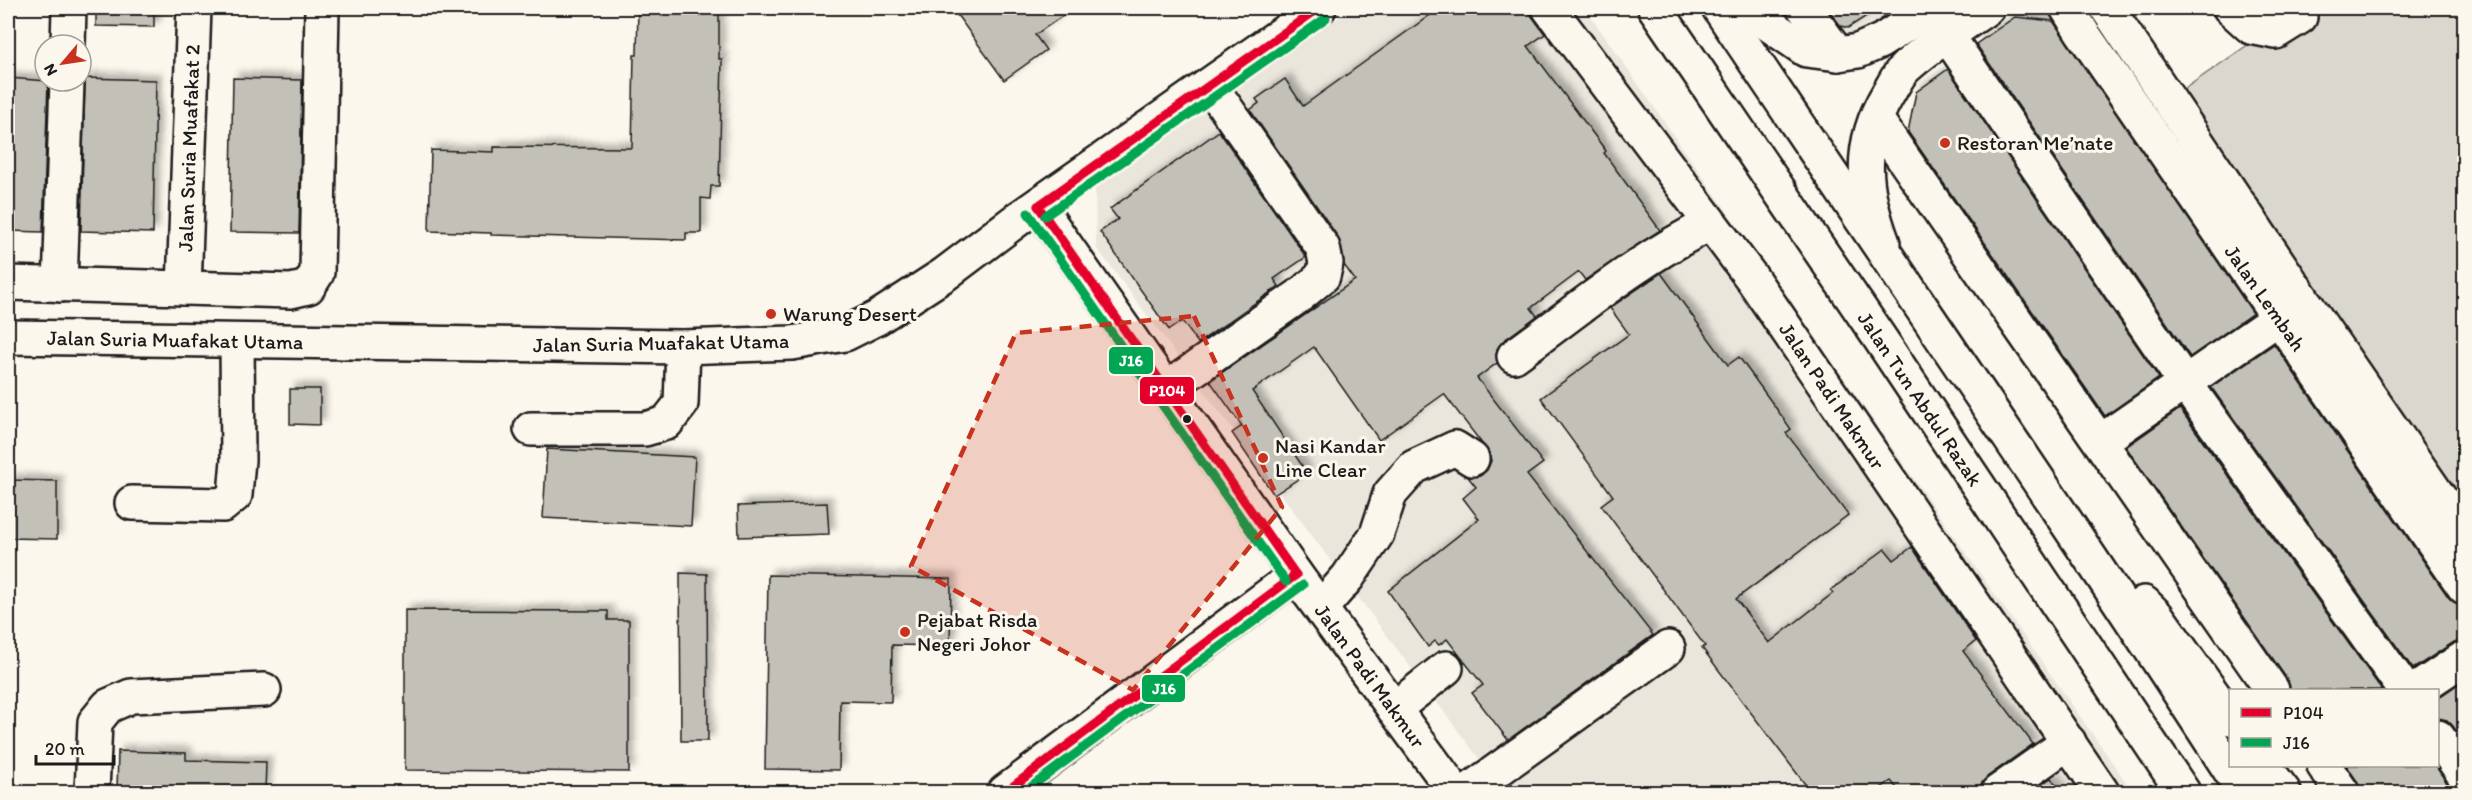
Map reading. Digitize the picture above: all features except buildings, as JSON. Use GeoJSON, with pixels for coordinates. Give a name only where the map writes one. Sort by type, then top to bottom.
{"type":"FeatureCollection","features":[{"type":"Feature","properties":{"kind":"main road"},"geometry":{"type":"LineString","coordinates":[[68,33],[69,8]]}},
{"type":"Feature","properties":{"kind":"main road","name":"Jalan Suria Muafakat 2"},"geometry":{"type":"LineString","coordinates":[[184,288],[194,8]]}},
{"type":"Feature","properties":{"kind":"main road"},"geometry":{"type":"LineString","coordinates":[[8,283],[291,291],[308,287],[317,273],[322,8]]}},
{"type":"Feature","properties":{"kind":"main road","name":"Jalan Suria Muafakat Utama"},"geometry":{"type":"LineString","coordinates":[[8,337],[684,347],[792,343],[845,334],[877,318],[945,274],[1010,225],[1319,8]]}},
{"type":"Feature","properties":{"kind":"main road","name":"Jalan Padi Makmur"},"geometry":{"type":"LineString","coordinates":[[1549,8],[1764,297],[2102,792]]}},
{"type":"Feature","properties":{"kind":"main road","name":"Jalan Tun Abdul Razak"},"geometry":{"type":"LineString","coordinates":[[1655,8],[2183,792]]}},
{"type":"Feature","properties":{"kind":"main road"},"geometry":{"type":"LineString","coordinates":[[1719,8],[1890,259],[2058,513],[2142,633],[2244,792]]}},
{"type":"Feature","properties":{"kind":"main road"},"geometry":{"type":"LineString","coordinates":[[1745,8],[1806,50],[1838,54],[1858,51],[1881,40],[1987,8]]}},
{"type":"Feature","properties":{"kind":"main road"},"geometry":{"type":"LineString","coordinates":[[1804,8],[1838,54]]}},
{"type":"Feature","properties":{"kind":"main road","name":"Jalan Lembah"},"geometry":{"type":"LineString","coordinates":[[2067,8],[2082,32],[2291,309],[2464,533]]}},
{"type":"Feature","properties":{"kind":"main road"},"geometry":{"type":"LineString","coordinates":[[2230,8],[2251,27],[2276,32],[2300,17]]}},
{"type":"Feature","properties":{"kind":"main road","name":"Jalan Lembah"},"geometry":{"type":"LineString","coordinates":[[2113,10],[2291,309],[2464,587]]}},
{"type":"Feature","properties":{"kind":"main road"},"geometry":{"type":"LineString","coordinates":[[1890,259],[1868,200],[1865,171],[1876,119],[1904,69],[1940,21]]}},
{"type":"Feature","properties":{"kind":"main road"},"geometry":{"type":"LineString","coordinates":[[1940,21],[2185,382],[2404,689]]}},
{"type":"Feature","properties":{"kind":"main road"},"geometry":{"type":"LineString","coordinates":[[1166,389],[1299,296],[1323,276],[1326,263],[1323,248],[1210,85]]}},
{"type":"Feature","properties":{"kind":"main road"},"geometry":{"type":"LineString","coordinates":[[60,285],[67,93]]}},
{"type":"Feature","properties":{"kind":"main road"},"geometry":{"type":"LineString","coordinates":[[1876,119],[2271,689]]}},
{"type":"Feature","properties":{"kind":"main road","name":"Jalan Padi Makmur"},"geometry":{"type":"LineString","coordinates":[[1038,206],[1296,574],[1455,792]]}},
{"type":"Feature","properties":{"kind":"main road"},"geometry":{"type":"LineString","coordinates":[[1514,356],[1624,274],[1684,237],[1710,224]]}},
{"type":"Feature","properties":{"kind":"main road"},"geometry":{"type":"LineString","coordinates":[[2101,441],[2291,309]]}},
{"type":"Feature","properties":{"kind":"main road"},"geometry":{"type":"LineString","coordinates":[[132,503],[223,505],[235,495],[238,460],[237,341]]}},
{"type":"Feature","properties":{"kind":"main road"},"geometry":{"type":"LineString","coordinates":[[531,429],[645,429],[666,423],[681,404],[684,347]]}},
{"type":"Feature","properties":{"kind":"main road"},"geometry":{"type":"LineString","coordinates":[[1321,608],[1348,577],[1372,542],[1377,534],[1390,494],[1414,467],[1455,448],[1472,459]]}},
{"type":"Feature","properties":{"kind":"main road"},"geometry":{"type":"LineString","coordinates":[[2058,513],[2157,616],[2229,717]]}},
{"type":"Feature","properties":{"kind":"main road"},"geometry":{"type":"LineString","coordinates":[[1005,792],[1220,634],[1296,574]]}},
{"type":"Feature","properties":{"kind":"main road"},"geometry":{"type":"LineString","coordinates":[[1467,792],[1668,648]]}},
{"type":"Feature","properties":{"kind":"main road"},"geometry":{"type":"LineString","coordinates":[[2418,689],[2464,658]]}},
{"type":"Feature","properties":{"kind":"main road"},"geometry":{"type":"LineString","coordinates":[[1394,709],[1446,668]]}},
{"type":"Feature","properties":{"kind":"main road"},"geometry":{"type":"LineString","coordinates":[[92,792],[95,722],[108,706],[131,696],[264,690]]}},
{"type":"Feature","properties":{"kind":"main road"},"geometry":{"type":"LineString","coordinates":[[2439,738],[2464,775]]}},
{"type":"Feature","properties":{"kind":"main road"},"geometry":{"type":"LineString","coordinates":[[1998,792],[2068,742]]}},
{"type":"Feature","properties":{"kind":"main road"},"geometry":{"type":"LineString","coordinates":[[2265,767],[2284,792]]}},
{"type":"Feature","properties":{"kind":"main road"},"geometry":{"type":"LineString","coordinates":[[2325,767],[2342,792]]}},
{"type":"Feature","properties":{"kind":"highlighted area"},"geometry":{"type":"Polygon","coordinates":[[[1194,316],[1282,507],[1133,690],[911,566],[1016,333],[1194,316]]]}},
{"type":"Feature","properties":{"kind":"shaded area"},"geometry":{"type":"Polygon","coordinates":[[[1352,8],[1585,8],[2133,792],[1504,792],[1096,247],[1095,186],[1352,8]]]}},
{"type":"Feature","properties":{"kind":"shaded area"},"geometry":{"type":"Polygon","coordinates":[[[1816,8],[1914,8],[1843,44],[1816,8]]]}},
{"type":"Feature","properties":{"kind":"shaded area"},"geometry":{"type":"Polygon","coordinates":[[[2301,8],[2464,8],[2464,507],[2177,94],[2301,8]]]}},
{"type":"Feature","properties":{"kind":"transit line","name":"P104"},"geometry":{"type":"LineString","coordinates":[[1038,206],[1319,8]]}},
{"type":"Feature","properties":{"kind":"transit line","name":"J16"},"geometry":{"type":"LineString","coordinates":[[1045,216],[1326,18]]}},
{"type":"Feature","properties":{"kind":"transit line","name":"P104"},"geometry":{"type":"LineString","coordinates":[[1038,206],[1296,575]]}},
{"type":"Feature","properties":{"kind":"transit line","name":"J16"},"geometry":{"type":"LineString","coordinates":[[1028,213],[1286,582]]}},
{"type":"Feature","properties":{"kind":"transit line","name":"P104"},"geometry":{"type":"LineString","coordinates":[[1005,792],[1296,575]]}},
{"type":"Feature","properties":{"kind":"transit line","name":"J16"},"geometry":{"type":"LineString","coordinates":[[1024,792],[1303,585]]}},
{"type":"Feature","properties":{"kind":"place","name":"Restoran Me’nate"},"geometry":{"type":"Point","coordinates":[1945,143]}},
{"type":"Feature","properties":{"kind":"place","name":"Warung Desert"},"geometry":{"type":"Point","coordinates":[771,314]}},
{"type":"Feature","properties":{"kind":"place","name":"Nasi Kandar Line Clear"},"geometry":{"type":"Point","coordinates":[1263,458]}},
{"type":"Feature","properties":{"kind":"place","name":"Pejabat Risda Negeri Johor"},"geometry":{"type":"Point","coordinates":[905,632]}}]}
